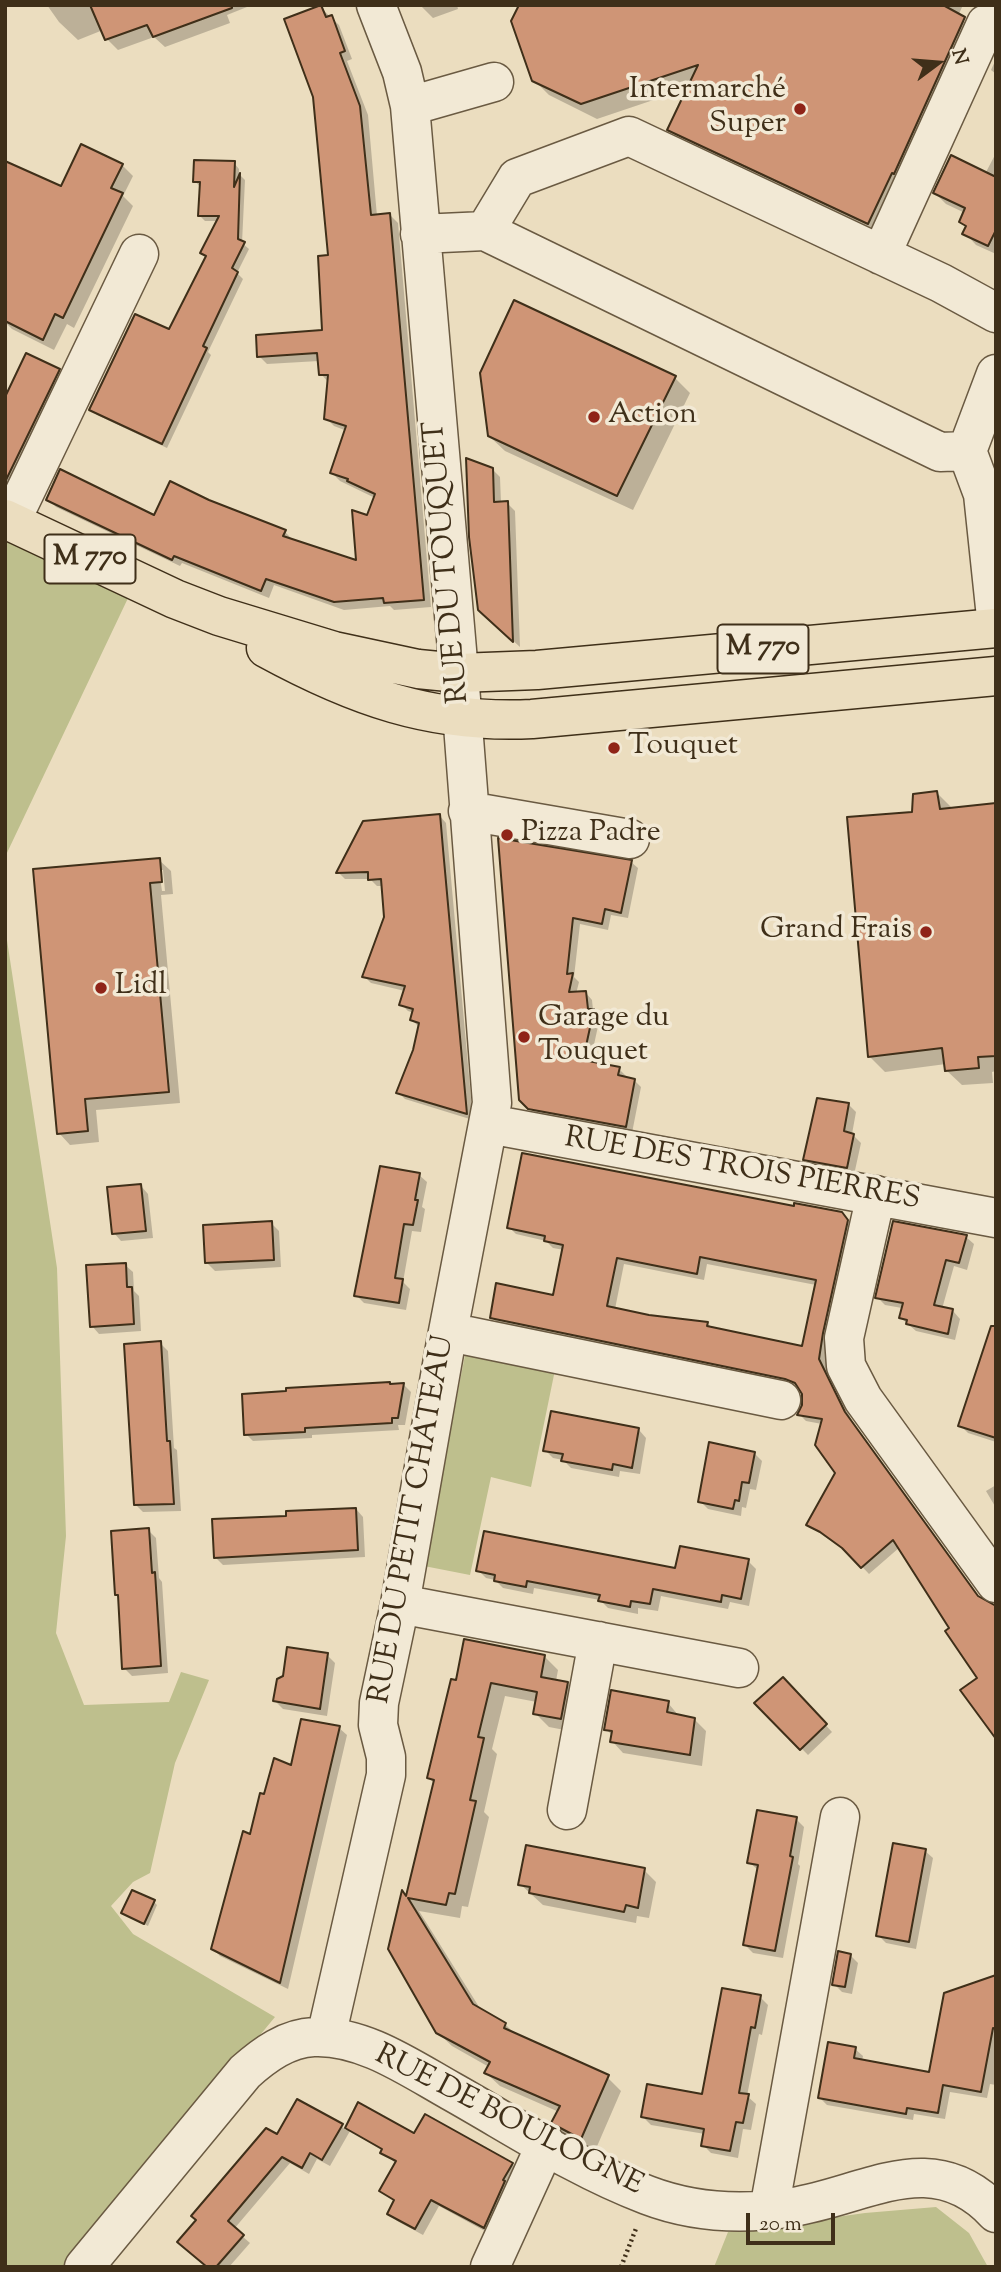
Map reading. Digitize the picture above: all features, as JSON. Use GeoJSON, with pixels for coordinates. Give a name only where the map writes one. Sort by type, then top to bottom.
{"type":"FeatureCollection","features":[{"type":"Feature","properties":{"kind":"main road","name":"M 770"},"geometry":{"type":"LineString","coordinates":[[8,520],[175,599],[326,680],[392,704],[462,718],[488,721],[532,719],[996,677]]}},
{"type":"Feature","properties":{"kind":"main road","name":"M 770"},"geometry":{"type":"LineString","coordinates":[[175,599],[219,616],[334,651],[418,669],[459,673],[537,670],[996,628]]}},
{"type":"Feature","properties":{"kind":"street","name":"RUE DU TOUQUET"},"geometry":{"type":"LineString","coordinates":[[376,5],[402,72],[410,106],[459,673],[492,1103],[489,1124]]}},
{"type":"Feature","properties":{"kind":"street"},"geometry":{"type":"LineString","coordinates":[[881,255],[986,24]]}},
{"type":"Feature","properties":{"kind":"street"},"geometry":{"type":"LineString","coordinates":[[410,106],[494,82]]}},
{"type":"Feature","properties":{"kind":"street"},"geometry":{"type":"LineString","coordinates":[[485,231],[517,178],[629,136],[941,283],[996,313]]}},
{"type":"Feature","properties":{"kind":"street"},"geometry":{"type":"LineString","coordinates":[[420,234],[485,231],[940,452],[967,451]]}},
{"type":"Feature","properties":{"kind":"street"},"geometry":{"type":"LineString","coordinates":[[8,520],[139,254]]}},
{"type":"Feature","properties":{"kind":"street"},"geometry":{"type":"LineString","coordinates":[[996,374],[967,451],[990,492],[996,617]]}},
{"type":"Feature","properties":{"kind":"street"},"geometry":{"type":"LineString","coordinates":[[468,811],[630,839]]}},
{"type":"Feature","properties":{"kind":"street","name":"RUE DES TROIS PIERRES"},"geometry":{"type":"LineString","coordinates":[[489,1124],[996,1218]]}},
{"type":"Feature","properties":{"kind":"street","name":"RUE DU PETIT CHATEAU"},"geometry":{"type":"LineString","coordinates":[[326,2037],[386,1775],[386,1757],[378,1725],[378,1713],[489,1124]]}},
{"type":"Feature","properties":{"kind":"street"},"geometry":{"type":"LineString","coordinates":[[876,1195],[844,1338],[846,1366],[863,1399],[996,1583]]}},
{"type":"Feature","properties":{"kind":"street"},"geometry":{"type":"LineString","coordinates":[[449,1332],[781,1399]]}},
{"type":"Feature","properties":{"kind":"street"},"geometry":{"type":"LineString","coordinates":[[400,1604],[739,1668]]}},
{"type":"Feature","properties":{"kind":"street"},"geometry":{"type":"LineString","coordinates":[[567,1810],[598,1642]]}},
{"type":"Feature","properties":{"kind":"street"},"geometry":{"type":"LineString","coordinates":[[769,2210],[840,1817]]}},
{"type":"Feature","properties":{"kind":"street","name":"RUE DE BOULOGNE"},"geometry":{"type":"LineString","coordinates":[[84,2267],[245,2072],[274,2050],[293,2040],[326,2037],[353,2043],[397,2061],[608,2179],[649,2196],[710,2210],[769,2210],[797,2206],[891,2180],[913,2177],[936,2178],[991,2198]]}},
{"type":"Feature","properties":{"kind":"street"},"geometry":{"type":"LineString","coordinates":[[490,2267],[546,2144]]}},
{"type":"Feature","properties":{"kind":"path"},"geometry":{"type":"LineString","coordinates":[[621,2267],[649,2196]]}},
{"type":"Feature","properties":{"kind":"green space"},"geometry":{"type":"Polygon","coordinates":[[[5,536],[129,596],[5,857],[5,536]]]}},
{"type":"Feature","properties":{"kind":"green space"},"geometry":{"type":"Polygon","coordinates":[[[5,927],[57,1268],[66,1536],[56,1633],[84,1705],[169,1702],[181,1672],[209,1680],[175,1763],[150,1873],[133,1882],[111,1906],[133,1934],[275,2017],[64,2267],[5,2267],[5,927]]]}},
{"type":"Feature","properties":{"kind":"green space"},"geometry":{"type":"Polygon","coordinates":[[[467,1345],[556,1365],[531,1487],[491,1477],[470,1575],[424,1566],[467,1345]]]}},
{"type":"Feature","properties":{"kind":"green space"},"geometry":{"type":"Polygon","coordinates":[[[936,2207],[969,2233],[988,2267],[714,2267],[728,2232],[865,2213],[936,2207]]]}},
{"type":"Feature","properties":{"kind":"building"},"geometry":{"type":"Polygon","coordinates":[[[90,5],[232,5],[232,8],[153,37],[147,25],[105,40],[90,5]]]}},
{"type":"Feature","properties":{"kind":"building"},"geometry":{"type":"Polygon","coordinates":[[[321,5],[326,17],[332,15],[345,51],[340,53],[360,106],[371,215],[390,213],[424,600],[384,603],[383,598],[334,602],[266,579],[261,591],[174,556],[172,560],[46,500],[60,469],[154,515],[170,481],[209,500],[286,530],[283,536],[356,560],[352,510],[367,515],[375,494],[347,481],[348,479],[330,473],[346,426],[324,419],[328,375],[319,375],[317,353],[257,357],[256,335],[322,330],[318,256],[328,255],[313,97],[284,19],[321,5]]]}},
{"type":"Feature","properties":{"kind":"building","name":"Intermarché Super"},"geometry":{"type":"Polygon","coordinates":[[[519,5],[943,5],[965,17],[894,174],[892,173],[868,224],[667,130],[698,65],[581,104],[532,81],[511,21],[519,5]]]}},
{"type":"Feature","properties":{"kind":"building"},"geometry":{"type":"Polygon","coordinates":[[[81,144],[123,164],[111,188],[123,193],[63,318],[55,314],[43,340],[5,321],[5,161],[61,186],[81,144]]]}},
{"type":"Feature","properties":{"kind":"building"},"geometry":{"type":"Polygon","coordinates":[[[951,155],[996,177],[996,230],[988,246],[962,234],[966,226],[959,222],[965,208],[933,193],[951,155]]]}},
{"type":"Feature","properties":{"kind":"building"},"geometry":{"type":"Polygon","coordinates":[[[194,160],[235,161],[234,187],[240,173],[238,239],[245,242],[232,268],[238,272],[203,346],[207,348],[162,444],[89,410],[135,314],[169,329],[206,256],[200,253],[219,216],[198,216],[200,182],[193,182],[194,160]]]}},
{"type":"Feature","properties":{"kind":"building"},"geometry":{"type":"Polygon","coordinates":[[[514,300],[676,376],[617,496],[488,436],[480,373],[514,300]]]}},
{"type":"Feature","properties":{"kind":"building"},"geometry":{"type":"Polygon","coordinates":[[[26,353],[60,369],[5,482],[5,397],[26,353]]]}},
{"type":"Feature","properties":{"kind":"building"},"geometry":{"type":"Polygon","coordinates":[[[466,458],[493,468],[494,502],[508,501],[513,642],[478,610],[469,537],[466,458]]]}},
{"type":"Feature","properties":{"kind":"building","name":"Grand Frais"},"geometry":{"type":"Polygon","coordinates":[[[937,791],[940,809],[996,803],[996,1056],[978,1057],[979,1068],[945,1071],[942,1048],[868,1057],[847,817],[912,812],[913,794],[937,791]]]}},
{"type":"Feature","properties":{"kind":"building"},"geometry":{"type":"Polygon","coordinates":[[[440,814],[467,1114],[396,1093],[413,1050],[419,1023],[410,1020],[413,1009],[399,1005],[405,986],[362,977],[384,917],[381,879],[368,880],[368,872],[336,873],[363,821],[440,814]]]}},
{"type":"Feature","properties":{"kind":"building"},"geometry":{"type":"Polygon","coordinates":[[[498,838],[632,860],[621,913],[605,909],[602,924],[573,918],[567,974],[573,973],[569,992],[586,991],[588,1009],[594,1009],[583,1060],[620,1067],[618,1075],[635,1079],[626,1127],[528,1109],[519,1100],[498,838]]]}},
{"type":"Feature","properties":{"kind":"building","name":"Lidl"},"geometry":{"type":"Polygon","coordinates":[[[160,858],[162,882],[150,883],[169,1092],[85,1099],[88,1131],[57,1134],[33,869],[160,858]]]}},
{"type":"Feature","properties":{"kind":"building"},"geometry":{"type":"Polygon","coordinates":[[[817,1098],[849,1103],[844,1131],[854,1134],[847,1168],[803,1160],[817,1098]]]}},
{"type":"Feature","properties":{"kind":"building"},"geometry":{"type":"Polygon","coordinates":[[[522,1153],[794,1206],[794,1203],[842,1212],[848,1220],[819,1359],[845,1412],[978,1596],[996,1606],[996,1739],[960,1690],[977,1678],[945,1631],[949,1628],[893,1540],[861,1568],[842,1548],[806,1525],[835,1473],[815,1445],[822,1419],[797,1415],[802,1405],[802,1394],[795,1383],[490,1318],[496,1283],[553,1295],[563,1245],[544,1241],[545,1236],[507,1228],[522,1153]],[[700,1257],[697,1274],[617,1258],[607,1306],[649,1315],[708,1322],[707,1326],[802,1346],[816,1280],[700,1257]]]}},
{"type":"Feature","properties":{"kind":"building"},"geometry":{"type":"Polygon","coordinates":[[[380,1166],[420,1173],[413,1225],[404,1224],[395,1278],[403,1279],[399,1303],[354,1296],[380,1166]]]}},
{"type":"Feature","properties":{"kind":"building"},"geometry":{"type":"Polygon","coordinates":[[[141,1184],[146,1231],[112,1234],[107,1187],[141,1184]]]}},
{"type":"Feature","properties":{"kind":"building"},"geometry":{"type":"Polygon","coordinates":[[[272,1221],[274,1260],[205,1263],[203,1225],[272,1221]]]}},
{"type":"Feature","properties":{"kind":"building"},"geometry":{"type":"Polygon","coordinates":[[[893,1221],[967,1235],[959,1263],[946,1260],[934,1305],[953,1309],[948,1334],[906,1324],[907,1320],[899,1318],[903,1303],[875,1298],[893,1221]]]}},
{"type":"Feature","properties":{"kind":"building"},"geometry":{"type":"Polygon","coordinates":[[[126,1263],[127,1287],[132,1287],[134,1324],[90,1327],[86,1265],[126,1263]]]}},
{"type":"Feature","properties":{"kind":"building"},"geometry":{"type":"Polygon","coordinates":[[[991,1326],[996,1326],[996,1438],[958,1426],[991,1326]]]}},
{"type":"Feature","properties":{"kind":"building"},"geometry":{"type":"Polygon","coordinates":[[[161,1341],[174,1504],[134,1505],[124,1344],[161,1341]]]}},
{"type":"Feature","properties":{"kind":"building"},"geometry":{"type":"Polygon","coordinates":[[[404,1383],[398,1418],[392,1418],[392,1423],[244,1435],[242,1394],[286,1391],[286,1388],[404,1383]]]}},
{"type":"Feature","properties":{"kind":"building"},"geometry":{"type":"Polygon","coordinates":[[[551,1411],[639,1428],[632,1468],[613,1464],[612,1470],[561,1461],[563,1454],[543,1451],[551,1411]]]}},
{"type":"Feature","properties":{"kind":"building"},"geometry":{"type":"Polygon","coordinates":[[[709,1442],[755,1452],[749,1483],[742,1482],[739,1501],[735,1500],[733,1509],[698,1502],[709,1442]]]}},
{"type":"Feature","properties":{"kind":"building"},"geometry":{"type":"Polygon","coordinates":[[[356,1508],[358,1550],[214,1558],[212,1519],[286,1516],[286,1511],[356,1508]]]}},
{"type":"Feature","properties":{"kind":"building"},"geometry":{"type":"Polygon","coordinates":[[[149,1528],[152,1573],[155,1572],[161,1666],[122,1669],[111,1531],[149,1528]]]}},
{"type":"Feature","properties":{"kind":"building"},"geometry":{"type":"Polygon","coordinates":[[[484,1531],[675,1568],[680,1546],[749,1559],[741,1599],[722,1595],[721,1602],[653,1589],[650,1604],[631,1601],[630,1607],[598,1601],[600,1595],[564,1588],[527,1581],[526,1587],[494,1581],[495,1575],[476,1571],[484,1531]]]}},
{"type":"Feature","properties":{"kind":"building"},"geometry":{"type":"Polygon","coordinates":[[[464,1639],[545,1655],[541,1677],[568,1682],[561,1719],[533,1714],[537,1692],[491,1683],[478,1737],[484,1738],[470,1800],[476,1801],[455,1894],[449,1893],[446,1905],[408,1898],[473,2004],[506,2023],[504,2028],[609,2075],[581,2139],[551,2123],[560,2106],[484,2073],[490,2062],[436,2033],[388,1949],[402,1890],[406,1896],[434,1780],[427,1778],[451,1679],[456,1680],[464,1639]]]}},
{"type":"Feature","properties":{"kind":"building"},"geometry":{"type":"Polygon","coordinates":[[[287,1647],[328,1653],[320,1709],[273,1701],[277,1679],[283,1676],[287,1647]]]}},
{"type":"Feature","properties":{"kind":"building"},"geometry":{"type":"Polygon","coordinates":[[[783,1677],[827,1724],[800,1750],[754,1703],[783,1677]]]}},
{"type":"Feature","properties":{"kind":"building"},"geometry":{"type":"Polygon","coordinates":[[[611,1690],[669,1701],[667,1712],[695,1718],[690,1755],[610,1742],[612,1731],[604,1730],[611,1690]]]}},
{"type":"Feature","properties":{"kind":"building"},"geometry":{"type":"Polygon","coordinates":[[[301,1719],[340,1726],[280,1983],[211,1949],[243,1831],[250,1834],[260,1793],[264,1794],[274,1758],[291,1765],[301,1719]]]}},
{"type":"Feature","properties":{"kind":"building"},"geometry":{"type":"Polygon","coordinates":[[[757,1810],[797,1817],[790,1856],[793,1857],[775,1951],[743,1945],[758,1865],[747,1863],[757,1810]]]}},
{"type":"Feature","properties":{"kind":"building"},"geometry":{"type":"Polygon","coordinates":[[[893,1843],[926,1849],[909,1942],[876,1936],[893,1843]]]}},
{"type":"Feature","properties":{"kind":"building"},"geometry":{"type":"Polygon","coordinates":[[[526,1845],[645,1868],[638,1908],[626,1905],[624,1912],[529,1893],[530,1887],[518,1885],[526,1845]]]}},
{"type":"Feature","properties":{"kind":"building"},"geometry":{"type":"Polygon","coordinates":[[[132,1890],[155,1900],[144,1924],[121,1913],[132,1890]]]}},
{"type":"Feature","properties":{"kind":"building"},"geometry":{"type":"Polygon","coordinates":[[[838,1951],[851,1954],[845,1987],[832,1985],[838,1951]]]}},
{"type":"Feature","properties":{"kind":"building"},"geometry":{"type":"Polygon","coordinates":[[[996,1975],[996,2029],[993,2028],[981,2092],[943,2085],[938,2113],[907,2108],[906,2114],[818,2098],[828,2042],[856,2047],[854,2058],[929,2072],[944,1993],[996,1975]]]}},
{"type":"Feature","properties":{"kind":"building"},"geometry":{"type":"Polygon","coordinates":[[[722,1988],[761,1995],[755,2028],[751,2027],[739,2093],[749,2094],[743,2123],[736,2122],[730,2151],[701,2146],[704,2129],[641,2117],[647,2084],[702,2094],[722,1988]]]}},
{"type":"Feature","properties":{"kind":"building"},"geometry":{"type":"Polygon","coordinates":[[[297,2099],[343,2124],[322,2160],[310,2153],[302,2168],[282,2157],[228,2221],[244,2235],[216,2267],[207,2267],[177,2242],[196,2220],[191,2216],[266,2128],[277,2134],[297,2099]]]}},
{"type":"Feature","properties":{"kind":"building"},"geometry":{"type":"Polygon","coordinates":[[[358,2102],[414,2133],[425,2114],[513,2163],[503,2180],[505,2181],[484,2228],[431,2200],[415,2229],[387,2214],[394,2200],[379,2191],[396,2161],[380,2153],[382,2149],[345,2128],[358,2102]]]}},
{"type":"Feature","properties":{"kind":"place","name":"Intermarché Super"},"geometry":{"type":"Point","coordinates":[800,109]}},
{"type":"Feature","properties":{"kind":"place","name":"Action"},"geometry":{"type":"Point","coordinates":[594,417]}},
{"type":"Feature","properties":{"kind":"place","name":"Touquet"},"geometry":{"type":"Point","coordinates":[614,748]}},
{"type":"Feature","properties":{"kind":"place","name":"Pizza Padre"},"geometry":{"type":"Point","coordinates":[507,835]}},
{"type":"Feature","properties":{"kind":"place","name":"Grand Frais"},"geometry":{"type":"Point","coordinates":[926,932]}},
{"type":"Feature","properties":{"kind":"place","name":"Lidl"},"geometry":{"type":"Point","coordinates":[101,988]}},
{"type":"Feature","properties":{"kind":"place","name":"Garage du Touquet"},"geometry":{"type":"Point","coordinates":[524,1037]}}]}
